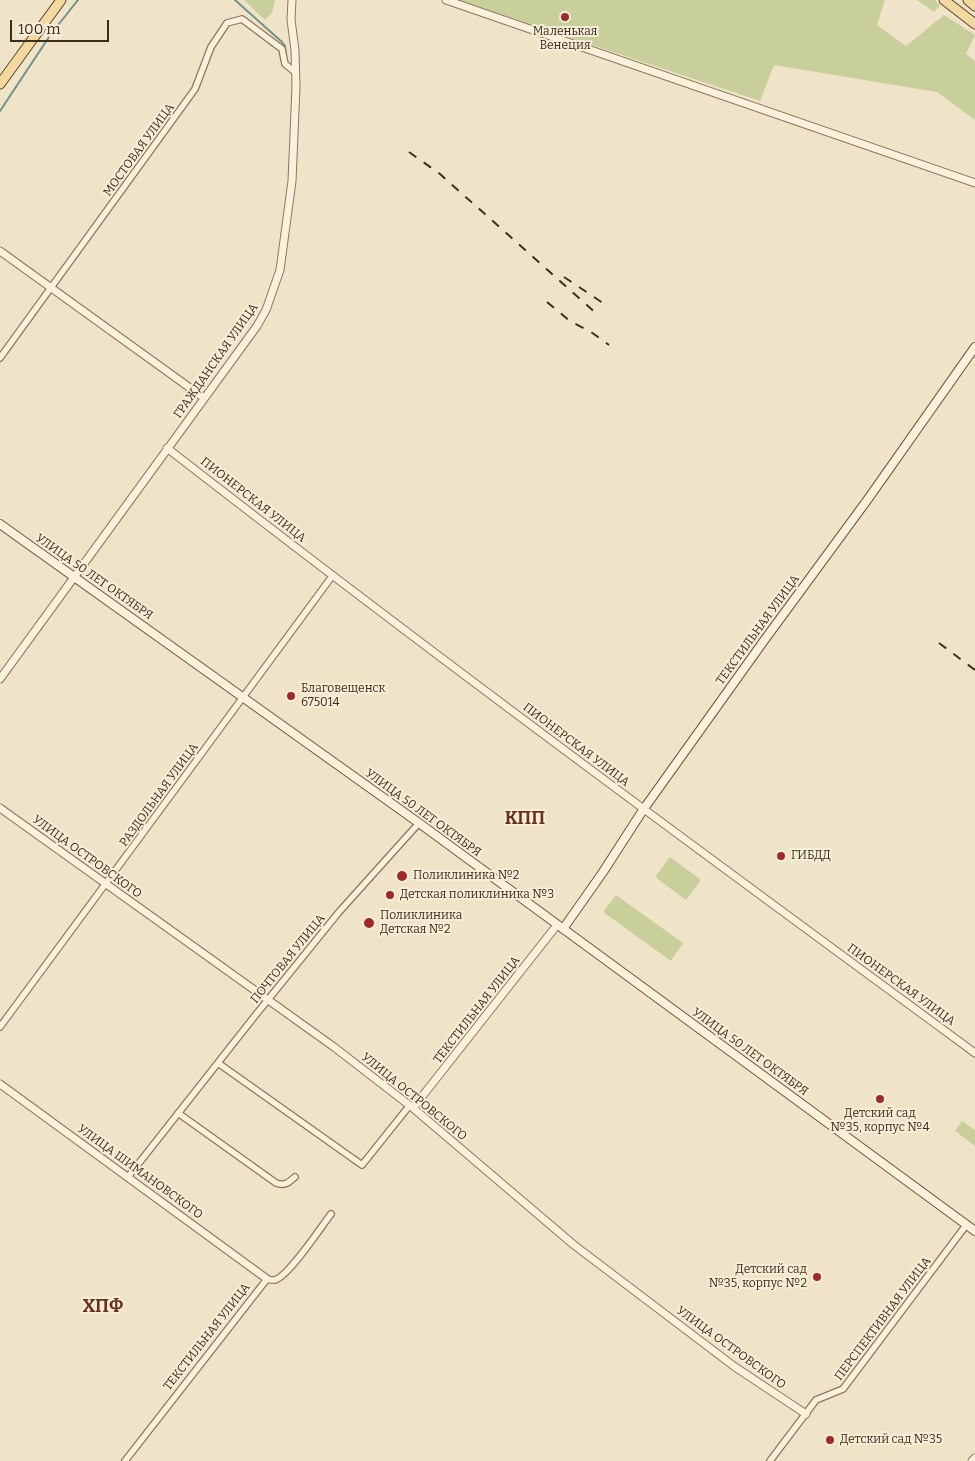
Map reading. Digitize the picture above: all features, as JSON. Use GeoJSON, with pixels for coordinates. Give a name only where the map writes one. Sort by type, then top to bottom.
{"type":"FeatureCollection","features":[{"type":"Feature","properties":{"kind":"main road"},"geometry":{"type":"LineString","coordinates":[[0,84],[61,0]]}},
{"type":"Feature","properties":{"kind":"main road"},"geometry":{"type":"LineString","coordinates":[[944,0],[975,24]]}},
{"type":"Feature","properties":{"kind":"main road"},"geometry":{"type":"LineString","coordinates":[[968,0],[975,6]]}},
{"type":"Feature","properties":{"kind":"main road","name":"ТЕКСТИЛЬНАЯ УЛИЦА"},"geometry":{"type":"LineString","coordinates":[[560,927],[603,872],[643,810],[767,635],[868,500],[975,348]]}},
{"type":"Feature","properties":{"kind":"main road","name":"УЛИЦА 50 ЛЕТ ОКТЯБРЯ"},"geometry":{"type":"LineString","coordinates":[[0,524],[419,823],[975,1231]]}},
{"type":"Feature","properties":{"kind":"street","name":"ГРАЖДАНСКАЯ УЛИЦА"},"geometry":{"type":"LineString","coordinates":[[0,679],[257,326],[266,310],[277,280],[292,181],[296,87],[295,50],[291,20],[292,0]]}},
{"type":"Feature","properties":{"kind":"street"},"geometry":{"type":"LineString","coordinates":[[446,0],[975,183]]}},
{"type":"Feature","properties":{"kind":"street","name":"МОСТОВАЯ УЛИЦА"},"geometry":{"type":"LineString","coordinates":[[0,358],[195,89],[211,47],[227,23],[242,19],[282,49],[285,64],[295,72]]}},
{"type":"Feature","properties":{"kind":"street"},"geometry":{"type":"LineString","coordinates":[[0,251],[204,398]]}},
{"type":"Feature","properties":{"kind":"street","name":"ПИОНЕРСКАЯ УЛИЦА"},"geometry":{"type":"LineString","coordinates":[[168,448],[643,810],[975,1053]]}},
{"type":"Feature","properties":{"kind":"street","name":"РАЗДОЛЬНАЯ УЛИЦА"},"geometry":{"type":"LineString","coordinates":[[0,1027],[333,575]]}},
{"type":"Feature","properties":{"kind":"street","name":"УЛИЦА ОСТРОВСКОГО"},"geometry":{"type":"LineString","coordinates":[[0,808],[268,1000],[412,1107],[574,1245],[735,1367],[806,1414]]}},
{"type":"Feature","properties":{"kind":"street","name":"ПОЧТОВАЯ УЛИЦА"},"geometry":{"type":"LineString","coordinates":[[128,1177],[339,912],[419,823]]}},
{"type":"Feature","properties":{"kind":"street","name":"ТЕКСТИЛЬНАЯ УЛИЦА"},"geometry":{"type":"LineString","coordinates":[[218,1063],[362,1165],[560,927]]}},
{"type":"Feature","properties":{"kind":"street","name":"УЛИЦА ШИМАНОВСКОГО"},"geometry":{"type":"LineString","coordinates":[[0,1084],[267,1279]]}},
{"type":"Feature","properties":{"kind":"street"},"geometry":{"type":"LineString","coordinates":[[178,1113],[276,1183],[287,1184],[295,1177]]}},
{"type":"Feature","properties":{"kind":"street","name":"ТЕКСТИЛЬНАЯ УЛИЦА"},"geometry":{"type":"LineString","coordinates":[[125,1461],[267,1279],[274,1280],[282,1276],[331,1214]]}},
{"type":"Feature","properties":{"kind":"street","name":"ПЕРСПЕКТИВНАЯ УЛИЦА"},"geometry":{"type":"LineString","coordinates":[[770,1461],[816,1400],[843,1389],[967,1224]]}},
{"type":"Feature","properties":{"kind":"street"},"geometry":{"type":"LineString","coordinates":[[972,1461],[975,1458]]}},
{"type":"Feature","properties":{"kind":"green space"},"geometry":{"type":"Polygon","coordinates":[[[244,0],[275,0],[272,13],[265,20],[244,0]]]}},
{"type":"Feature","properties":{"kind":"green space"},"geometry":{"type":"Polygon","coordinates":[[[457,0],[885,0],[877,25],[906,46],[944,15],[975,35],[966,54],[975,61],[975,120],[937,92],[774,65],[760,101],[457,0]]]}},
{"type":"Feature","properties":{"kind":"green space"},"geometry":{"type":"Polygon","coordinates":[[[917,0],[935,0],[940,6],[934,12],[917,0]]]}},
{"type":"Feature","properties":{"kind":"green space"},"geometry":{"type":"Polygon","coordinates":[[[670,857],[701,880],[686,900],[655,877],[670,857]]]}},
{"type":"Feature","properties":{"kind":"green space"},"geometry":{"type":"Polygon","coordinates":[[[616,895],[683,943],[671,961],[603,912],[616,895]]]}},
{"type":"Feature","properties":{"kind":"green space"},"geometry":{"type":"Polygon","coordinates":[[[962,1121],[975,1130],[975,1146],[955,1131],[962,1121]]]}},
{"type":"Feature","properties":{"kind":"waterway"},"geometry":{"type":"LineString","coordinates":[[0,111],[51,34],[78,0]]}},
{"type":"Feature","properties":{"kind":"waterway"},"geometry":{"type":"LineString","coordinates":[[235,0],[282,42],[285,46],[286,55]]}},
{"type":"Feature","properties":{"kind":"railway"},"geometry":{"type":"LineString","coordinates":[[409,152],[440,174],[598,315]]}},
{"type":"Feature","properties":{"kind":"railway"},"geometry":{"type":"LineString","coordinates":[[564,277],[606,305]]}},
{"type":"Feature","properties":{"kind":"railway"},"geometry":{"type":"LineString","coordinates":[[547,302],[570,321],[591,332],[609,345]]}},
{"type":"Feature","properties":{"kind":"railway"},"geometry":{"type":"LineString","coordinates":[[939,643],[975,670]]}},
{"type":"Feature","properties":{"kind":"place","name":"Маленькая Венеция"},"geometry":{"type":"Point","coordinates":[565,17]}},
{"type":"Feature","properties":{"kind":"place","name":"Благовещенск 675014"},"geometry":{"type":"Point","coordinates":[291,696]}},
{"type":"Feature","properties":{"kind":"place","name":"ГИБДД"},"geometry":{"type":"Point","coordinates":[781,856]}},
{"type":"Feature","properties":{"kind":"place","name":"Поликлиника №2"},"geometry":{"type":"Point","coordinates":[402,876]}},
{"type":"Feature","properties":{"kind":"place","name":"Детская поликлиника №3"},"geometry":{"type":"Point","coordinates":[390,895]}},
{"type":"Feature","properties":{"kind":"place","name":"Поликлиника Детская №2"},"geometry":{"type":"Point","coordinates":[369,923]}},
{"type":"Feature","properties":{"kind":"place","name":"Детский сад №35, корпус №4"},"geometry":{"type":"Point","coordinates":[880,1099]}},
{"type":"Feature","properties":{"kind":"place","name":"Детский сад №35, корпус №2"},"geometry":{"type":"Point","coordinates":[817,1277]}},
{"type":"Feature","properties":{"kind":"place","name":"Детский сад №35"},"geometry":{"type":"Point","coordinates":[830,1440]}},
{"type":"Feature","properties":{"kind":"district","name":"КПП"},"geometry":{"type":"Point","coordinates":[525,819]}},
{"type":"Feature","properties":{"kind":"district","name":"ХПФ"},"geometry":{"type":"Point","coordinates":[103,1307]}}]}
